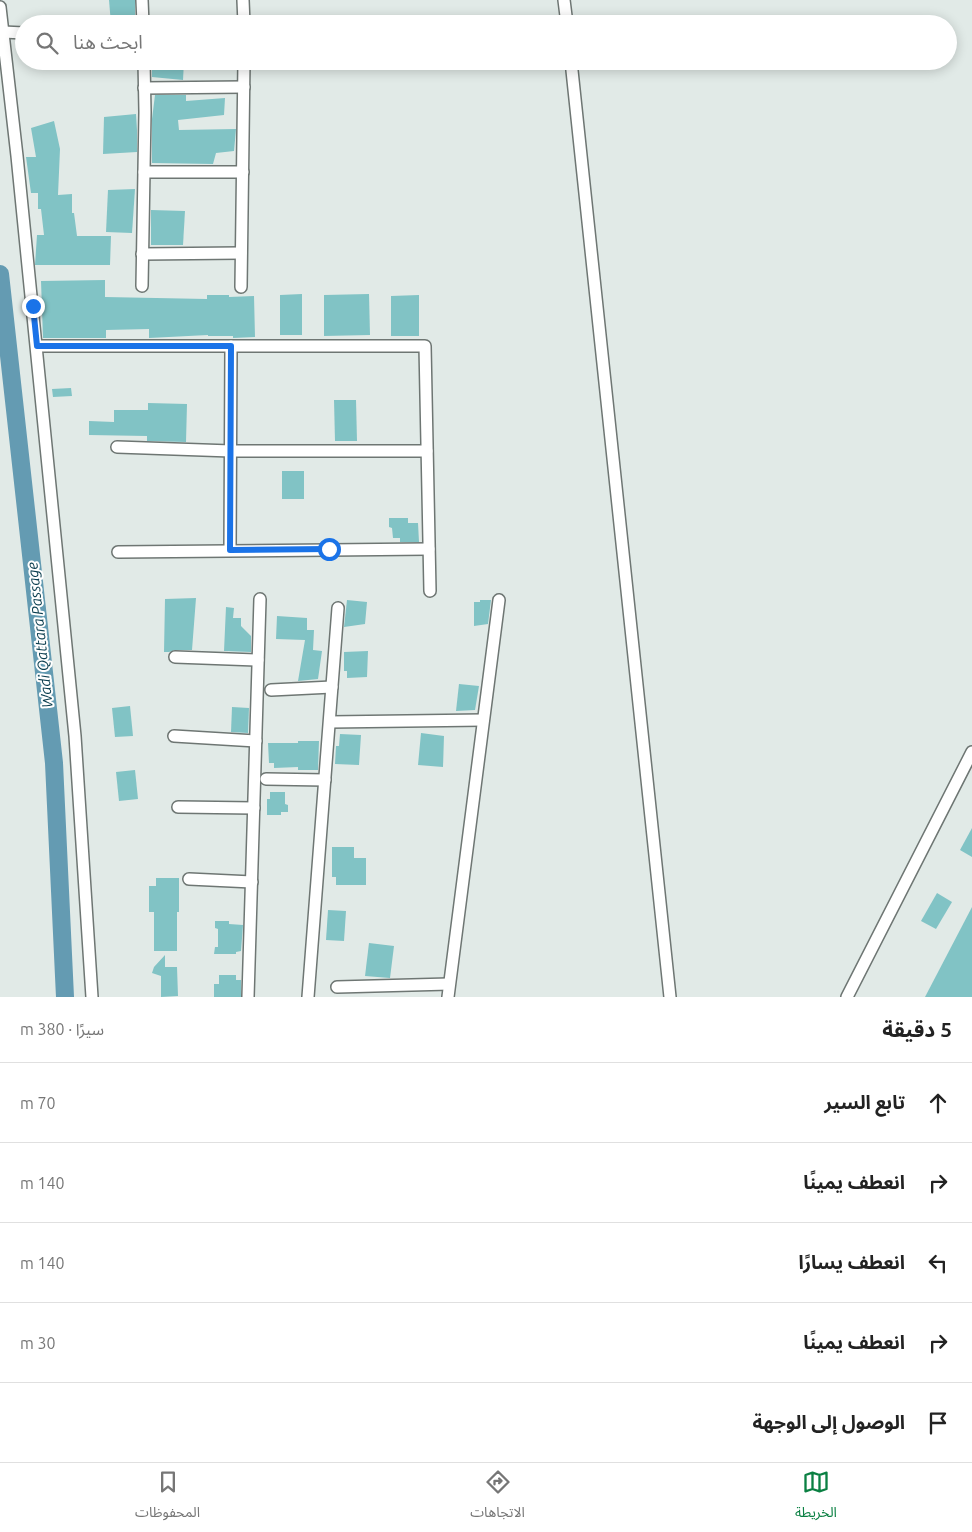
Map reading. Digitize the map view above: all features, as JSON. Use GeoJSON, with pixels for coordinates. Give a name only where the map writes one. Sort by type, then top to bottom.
{"type":"FeatureCollection","features":[{"type":"Feature","properties":{"kind":"street"},"geometry":{"type":"LineString","coordinates":[[142,0],[143,15]]}},
{"type":"Feature","properties":{"kind":"street"},"geometry":{"type":"LineString","coordinates":[[244,0],[244,15]]}},
{"type":"Feature","properties":{"kind":"street"},"geometry":{"type":"LineString","coordinates":[[564,0],[566,15]]}},
{"type":"Feature","properties":{"kind":"street"},"geometry":{"type":"LineString","coordinates":[[0,7],[37,346],[75,736],[92,997]]}},
{"type":"Feature","properties":{"kind":"street"},"geometry":{"type":"LineString","coordinates":[[3,32],[15,33]]}},
{"type":"Feature","properties":{"kind":"street"},"geometry":{"type":"LineString","coordinates":[[142,286],[144,70]]}},
{"type":"Feature","properties":{"kind":"street"},"geometry":{"type":"LineString","coordinates":[[241,287],[244,70]]}},
{"type":"Feature","properties":{"kind":"street"},"geometry":{"type":"LineString","coordinates":[[572,70],[670,997]]}},
{"type":"Feature","properties":{"kind":"street"},"geometry":{"type":"LineString","coordinates":[[144,88],[244,87]]}},
{"type":"Feature","properties":{"kind":"street"},"geometry":{"type":"LineString","coordinates":[[144,172],[243,172]]}},
{"type":"Feature","properties":{"kind":"street"},"geometry":{"type":"LineString","coordinates":[[142,254],[241,253]]}},
{"type":"Feature","properties":{"kind":"street"},"geometry":{"type":"LineString","coordinates":[[37,346],[425,346],[430,591]]}},
{"type":"Feature","properties":{"kind":"street"},"geometry":{"type":"LineString","coordinates":[[230,550],[231,346]]}},
{"type":"Feature","properties":{"kind":"street"},"geometry":{"type":"LineString","coordinates":[[117,447],[231,451],[427,451]]}},
{"type":"Feature","properties":{"kind":"street"},"geometry":{"type":"LineString","coordinates":[[118,552],[429,549]]}},
{"type":"Feature","properties":{"kind":"street"},"geometry":{"type":"LineString","coordinates":[[248,997],[260,598]]}},
{"type":"Feature","properties":{"kind":"street"},"geometry":{"type":"LineString","coordinates":[[448,997],[499,600]]}},
{"type":"Feature","properties":{"kind":"street"},"geometry":{"type":"LineString","coordinates":[[308,997],[338,608]]}},
{"type":"Feature","properties":{"kind":"street"},"geometry":{"type":"LineString","coordinates":[[175,657],[258,660]]}},
{"type":"Feature","properties":{"kind":"street"},"geometry":{"type":"LineString","coordinates":[[271,690],[332,687]]}},
{"type":"Feature","properties":{"kind":"street"},"geometry":{"type":"LineString","coordinates":[[330,722],[483,720]]}},
{"type":"Feature","properties":{"kind":"street"},"geometry":{"type":"LineString","coordinates":[[174,736],[256,741]]}},
{"type":"Feature","properties":{"kind":"street"},"geometry":{"type":"LineString","coordinates":[[847,997],[972,752]]}},
{"type":"Feature","properties":{"kind":"street"},"geometry":{"type":"LineString","coordinates":[[266,779],[325,780]]}},
{"type":"Feature","properties":{"kind":"street"},"geometry":{"type":"LineString","coordinates":[[178,807],[254,808]]}},
{"type":"Feature","properties":{"kind":"street"},"geometry":{"type":"LineString","coordinates":[[189,879],[252,882]]}},
{"type":"Feature","properties":{"kind":"street"},"geometry":{"type":"LineString","coordinates":[[337,987],[449,984]]}},
{"type":"Feature","properties":{"kind":"building"},"geometry":{"type":"Polygon","coordinates":[[[109,0],[135,0],[135,15],[110,15],[109,0]]]}},
{"type":"Feature","properties":{"kind":"building"},"geometry":{"type":"Polygon","coordinates":[[[152,70],[184,70],[183,80],[152,77],[152,70]]]}},
{"type":"Feature","properties":{"kind":"building"},"geometry":{"type":"Polygon","coordinates":[[[155,95],[186,95],[186,101],[225,98],[224,115],[178,120],[179,130],[236,129],[234,151],[216,153],[213,164],[152,163],[152,119],[155,95]]]}},
{"type":"Feature","properties":{"kind":"building"},"geometry":{"type":"Polygon","coordinates":[[[136,114],[137,152],[103,154],[104,117],[136,114]]]}},
{"type":"Feature","properties":{"kind":"building"},"geometry":{"type":"Polygon","coordinates":[[[54,121],[60,149],[58,195],[72,194],[72,213],[74,213],[77,236],[111,236],[110,265],[35,265],[37,235],[44,235],[41,209],[38,209],[38,193],[31,193],[26,157],[36,157],[31,128],[54,121]]]}},
{"type":"Feature","properties":{"kind":"building"},"geometry":{"type":"Polygon","coordinates":[[[135,189],[132,233],[106,232],[108,190],[135,189]]]}},
{"type":"Feature","properties":{"kind":"building"},"geometry":{"type":"Polygon","coordinates":[[[151,210],[185,211],[183,245],[151,245],[151,210]]]}},
{"type":"Feature","properties":{"kind":"building"},"geometry":{"type":"Polygon","coordinates":[[[105,280],[105,297],[207,299],[207,295],[229,295],[229,297],[254,296],[255,337],[233,338],[233,336],[208,335],[149,338],[149,329],[106,330],[106,338],[43,338],[41,281],[105,280]]]}},
{"type":"Feature","properties":{"kind":"building"},"geometry":{"type":"Polygon","coordinates":[[[302,294],[302,335],[280,335],[280,295],[302,294]]]}},
{"type":"Feature","properties":{"kind":"building"},"geometry":{"type":"Polygon","coordinates":[[[369,294],[370,335],[324,336],[324,295],[369,294]]]}},
{"type":"Feature","properties":{"kind":"building"},"geometry":{"type":"Polygon","coordinates":[[[419,295],[419,336],[391,336],[391,296],[419,295]]]}},
{"type":"Feature","properties":{"kind":"building"},"geometry":{"type":"Polygon","coordinates":[[[71,388],[72,396],[53,397],[52,389],[71,388]]]}},
{"type":"Feature","properties":{"kind":"building"},"geometry":{"type":"Polygon","coordinates":[[[334,400],[356,400],[357,441],[335,441],[334,400]]]}},
{"type":"Feature","properties":{"kind":"building"},"geometry":{"type":"Polygon","coordinates":[[[148,403],[187,404],[186,442],[147,441],[147,436],[89,435],[89,421],[114,422],[114,410],[148,410],[148,403]]]}},
{"type":"Feature","properties":{"kind":"building"},"geometry":{"type":"Polygon","coordinates":[[[282,471],[304,471],[304,499],[282,499],[282,471]]]}},
{"type":"Feature","properties":{"kind":"building"},"geometry":{"type":"Polygon","coordinates":[[[389,518],[408,518],[408,523],[418,523],[419,542],[400,542],[400,538],[393,538],[392,528],[389,527],[389,518]]]}},
{"type":"Feature","properties":{"kind":"building"},"geometry":{"type":"Polygon","coordinates":[[[196,598],[192,650],[164,652],[165,599],[196,598]]]}},
{"type":"Feature","properties":{"kind":"building"},"geometry":{"type":"Polygon","coordinates":[[[347,600],[367,602],[365,624],[344,627],[347,600]]]}},
{"type":"Feature","properties":{"kind":"building"},"geometry":{"type":"Polygon","coordinates":[[[480,600],[491,600],[488,624],[474,626],[474,602],[480,602],[480,600]]]}},
{"type":"Feature","properties":{"kind":"building"},"geometry":{"type":"Polygon","coordinates":[[[226,607],[234,608],[233,618],[241,618],[241,626],[251,636],[251,652],[224,651],[226,607]]]}},
{"type":"Feature","properties":{"kind":"building"},"geometry":{"type":"Polygon","coordinates":[[[277,616],[307,618],[307,630],[314,630],[313,650],[322,651],[318,679],[298,681],[305,640],[276,639],[277,616]]]}},
{"type":"Feature","properties":{"kind":"building"},"geometry":{"type":"Polygon","coordinates":[[[368,651],[367,677],[347,678],[347,671],[344,671],[344,652],[368,651]]]}},
{"type":"Feature","properties":{"kind":"building"},"geometry":{"type":"Polygon","coordinates":[[[459,684],[479,686],[475,710],[456,711],[459,684]]]}},
{"type":"Feature","properties":{"kind":"building"},"geometry":{"type":"Polygon","coordinates":[[[130,706],[133,736],[115,737],[112,708],[130,706]]]}},
{"type":"Feature","properties":{"kind":"building"},"geometry":{"type":"Polygon","coordinates":[[[232,707],[249,708],[248,733],[231,732],[232,707]]]}},
{"type":"Feature","properties":{"kind":"building"},"geometry":{"type":"Polygon","coordinates":[[[421,733],[444,736],[443,767],[418,765],[421,733]]]}},
{"type":"Feature","properties":{"kind":"building"},"geometry":{"type":"Polygon","coordinates":[[[340,734],[361,735],[359,765],[335,764],[336,746],[339,746],[340,734]]]}},
{"type":"Feature","properties":{"kind":"building"},"geometry":{"type":"Polygon","coordinates":[[[298,741],[319,741],[318,770],[298,770],[298,767],[274,768],[274,763],[269,763],[268,743],[298,743],[298,741]]]}},
{"type":"Feature","properties":{"kind":"building"},"geometry":{"type":"Polygon","coordinates":[[[135,770],[138,799],[119,801],[116,772],[135,770]]]}},
{"type":"Feature","properties":{"kind":"building"},"geometry":{"type":"Polygon","coordinates":[[[270,792],[285,792],[285,804],[288,805],[288,812],[281,812],[281,815],[267,815],[267,799],[270,799],[270,792]]]}},
{"type":"Feature","properties":{"kind":"building"},"geometry":{"type":"Polygon","coordinates":[[[972,828],[972,857],[960,850],[972,828]]]}},
{"type":"Feature","properties":{"kind":"building"},"geometry":{"type":"Polygon","coordinates":[[[332,847],[354,847],[354,858],[366,858],[366,885],[336,885],[336,877],[332,877],[332,847]]]}},
{"type":"Feature","properties":{"kind":"building"},"geometry":{"type":"Polygon","coordinates":[[[156,878],[179,878],[177,951],[154,951],[154,912],[149,912],[149,886],[156,886],[156,878]]]}},
{"type":"Feature","properties":{"kind":"building"},"geometry":{"type":"Polygon","coordinates":[[[937,893],[952,902],[936,929],[921,921],[937,893]]]}},
{"type":"Feature","properties":{"kind":"building"},"geometry":{"type":"Polygon","coordinates":[[[972,907],[972,997],[925,997],[972,907]]]}},
{"type":"Feature","properties":{"kind":"building"},"geometry":{"type":"Polygon","coordinates":[[[328,910],[346,911],[344,941],[326,940],[328,910]]]}},
{"type":"Feature","properties":{"kind":"building"},"geometry":{"type":"Polygon","coordinates":[[[215,921],[229,921],[229,924],[243,925],[241,951],[236,952],[236,954],[214,954],[215,947],[218,947],[218,929],[215,928],[215,921]]]}},
{"type":"Feature","properties":{"kind":"building"},"geometry":{"type":"Polygon","coordinates":[[[369,943],[394,946],[390,978],[365,976],[369,943]]]}},
{"type":"Feature","properties":{"kind":"building"},"geometry":{"type":"Polygon","coordinates":[[[165,955],[165,967],[177,967],[178,996],[161,997],[161,976],[152,973],[154,967],[165,955]]]}},
{"type":"Feature","properties":{"kind":"building"},"geometry":{"type":"Polygon","coordinates":[[[219,975],[236,975],[236,980],[241,980],[241,997],[214,997],[214,984],[219,984],[219,975]]]}},
{"type":"Feature","properties":{"kind":"waterway","name":"Wadi Qattara Passage"},"geometry":{"type":"LineString","coordinates":[[0,274],[54,763],[65,997]]}},
{"type":"Feature","properties":{"kind":"route"},"geometry":{"type":"LineString","coordinates":[[33,306],[37,346],[231,346],[230,550],[329,549]]}}]}
